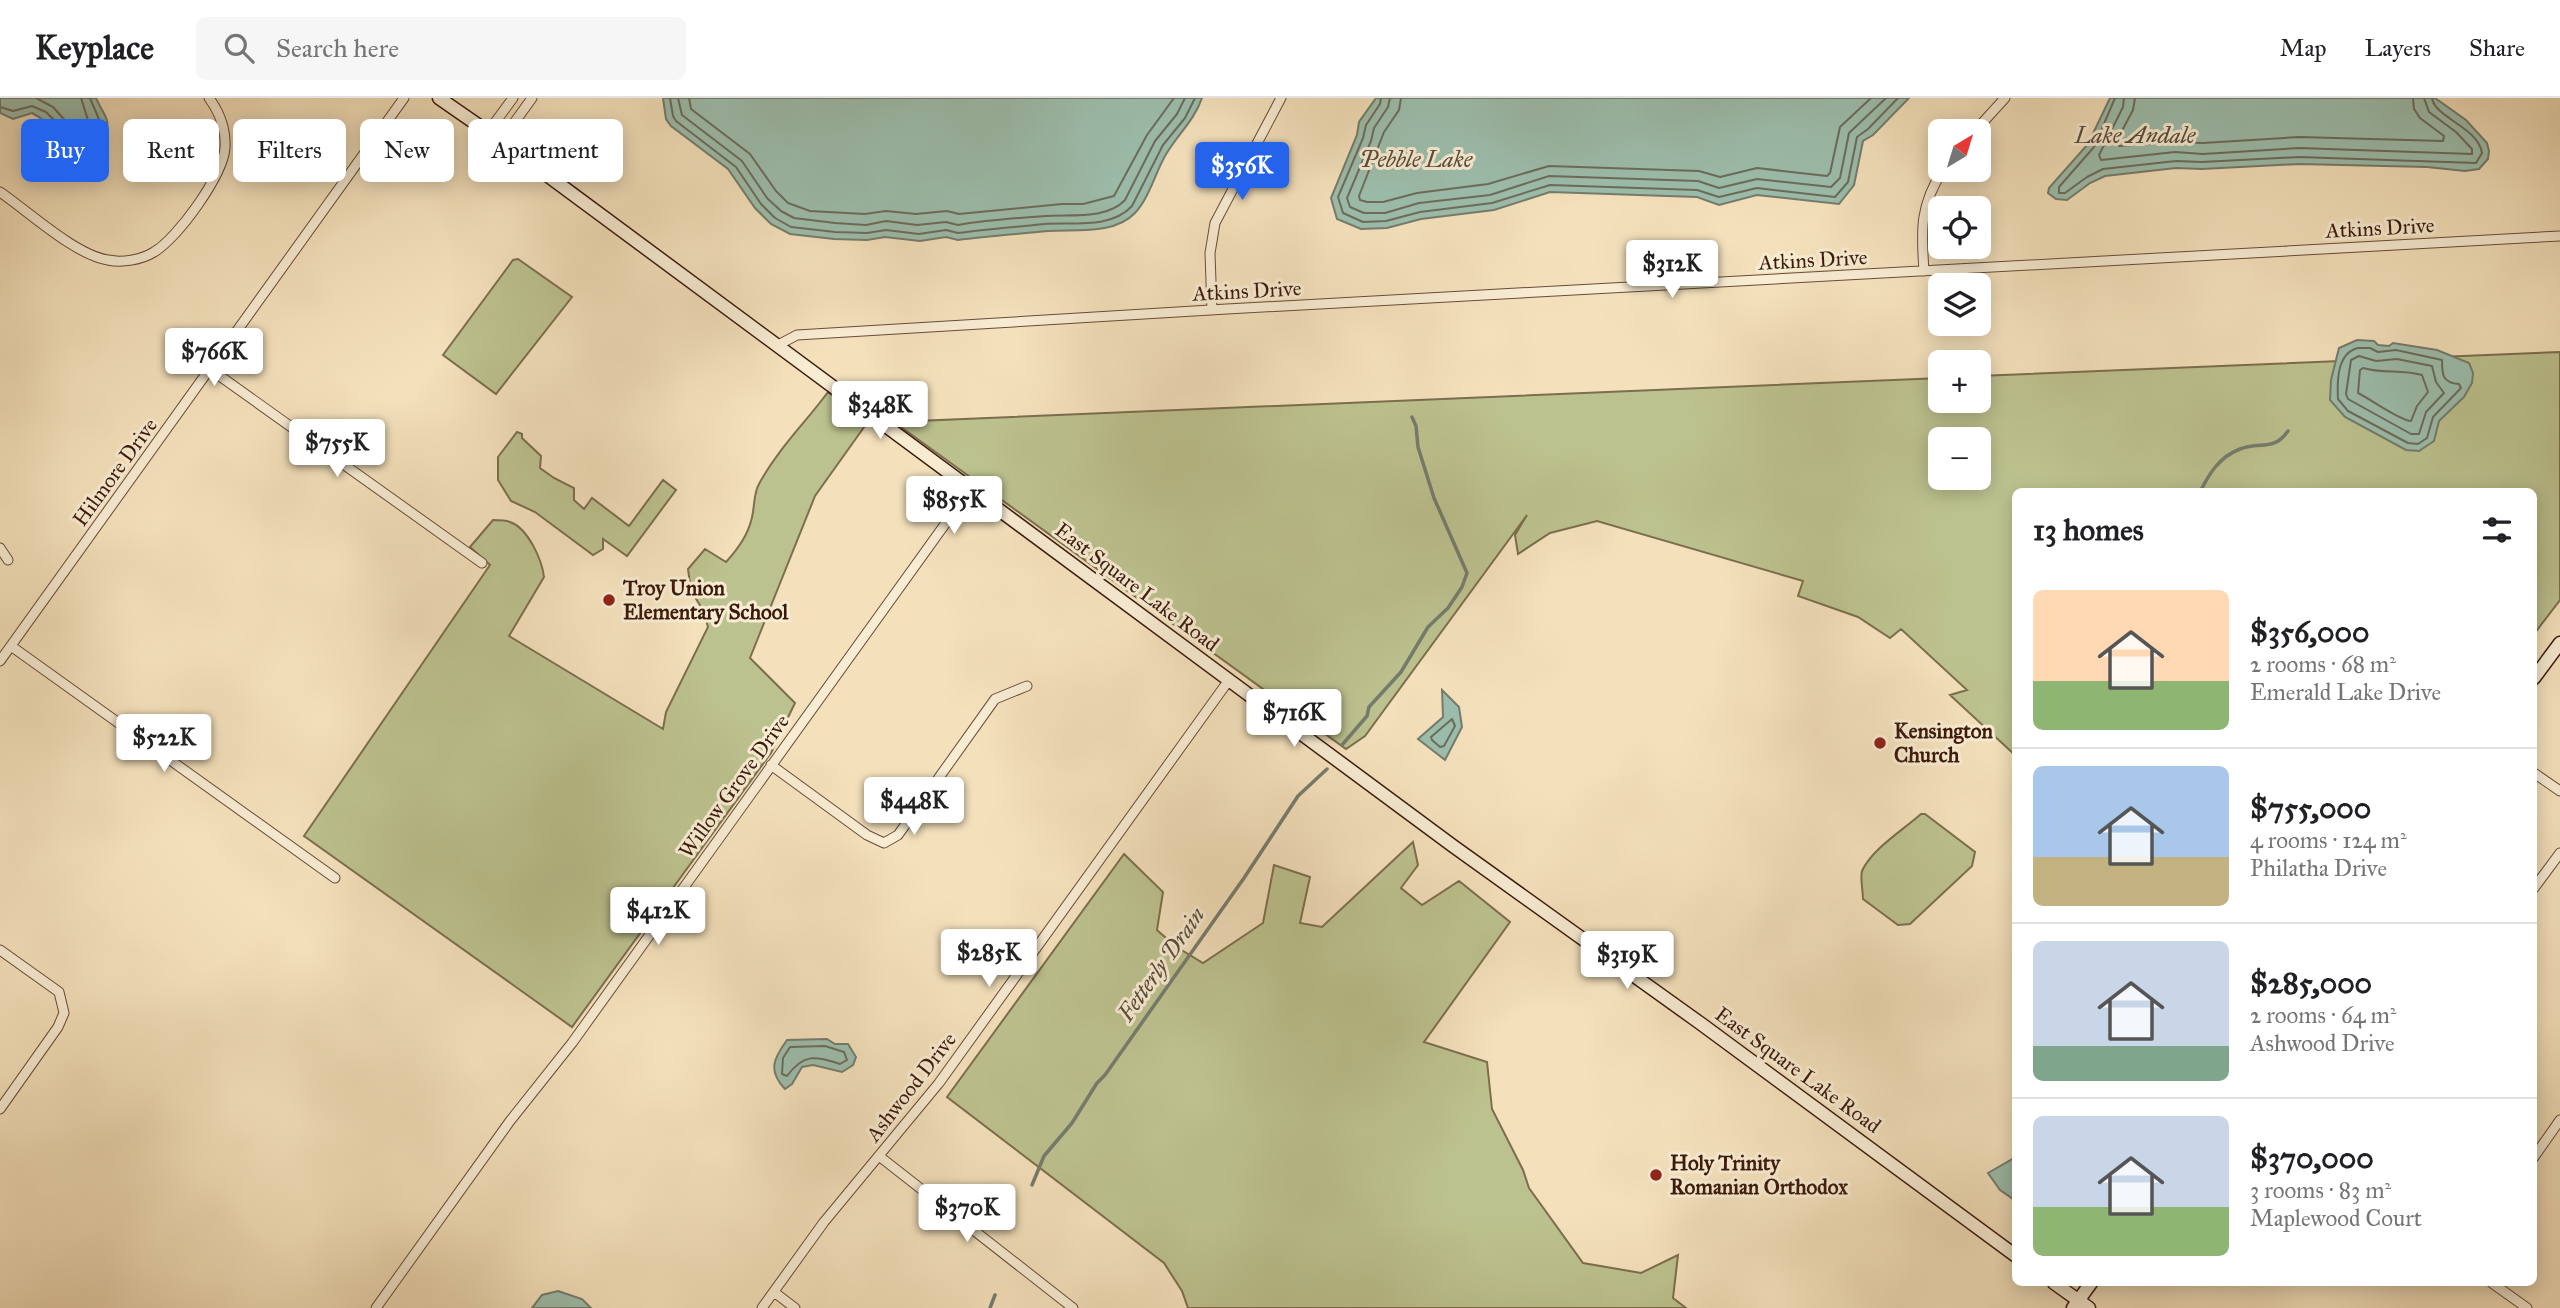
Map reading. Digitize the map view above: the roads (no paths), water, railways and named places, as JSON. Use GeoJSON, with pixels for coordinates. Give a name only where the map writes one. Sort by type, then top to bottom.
{"type":"FeatureCollection","features":[{"type":"Feature","properties":{"kind":"main road","name":"East Square Lake Road"},"geometry":{"type":"LineString","coordinates":[[439,98],[469,119]]}},
{"type":"Feature","properties":{"kind":"main road","name":"East Square Lake Road"},"geometry":{"type":"LineString","coordinates":[[557,182],[1453,846],[1700,1023],[2012,1253]]}},
{"type":"Feature","properties":{"kind":"main road"},"geometry":{"type":"LineString","coordinates":[[2537,674],[2560,643]]}},
{"type":"Feature","properties":{"kind":"main road"},"geometry":{"type":"LineString","coordinates":[[2057,1286],[2080,1306],[2090,1286]]}},
{"type":"Feature","properties":{"kind":"street"},"geometry":{"type":"LineString","coordinates":[[0,191],[89,255],[119,261],[154,253],[180,228],[220,167],[225,147],[223,127],[221,117],[209,98]]}},
{"type":"Feature","properties":{"kind":"street","name":"Hilmore Drive"},"geometry":{"type":"LineString","coordinates":[[0,661],[404,98]]}},
{"type":"Feature","properties":{"kind":"street"},"geometry":{"type":"LineString","coordinates":[[498,119],[513,98]]}},
{"type":"Feature","properties":{"kind":"street"},"geometry":{"type":"LineString","coordinates":[[517,119],[532,98]]}},
{"type":"Feature","properties":{"kind":"street"},"geometry":{"type":"LineString","coordinates":[[1212,310],[1209,253],[1215,223],[1281,98]]}},
{"type":"Feature","properties":{"kind":"street"},"geometry":{"type":"LineString","coordinates":[[1986,119],[2005,98]]}},
{"type":"Feature","properties":{"kind":"street"},"geometry":{"type":"LineString","coordinates":[[1924,271],[1923,214],[1935,182]]}},
{"type":"Feature","properties":{"kind":"street","name":"Atkins Drive"},"geometry":{"type":"LineString","coordinates":[[778,345],[797,335],[2560,236]]}},
{"type":"Feature","properties":{"kind":"street"},"geometry":{"type":"LineString","coordinates":[[210,369],[482,564]]}},
{"type":"Feature","properties":{"kind":"street","name":"Willow Grove Drive"},"geometry":{"type":"LineString","coordinates":[[376,1308],[510,1121],[572,1043],[971,488]]}},
{"type":"Feature","properties":{"kind":"street"},"geometry":{"type":"LineString","coordinates":[[0,548],[8,560]]}},
{"type":"Feature","properties":{"kind":"street"},"geometry":{"type":"LineString","coordinates":[[11,646],[335,878]]}},
{"type":"Feature","properties":{"kind":"street","name":"Ashwood Drive"},"geometry":{"type":"LineString","coordinates":[[762,1308],[824,1222],[947,1072],[1229,680]]}},
{"type":"Feature","properties":{"kind":"street"},"geometry":{"type":"LineString","coordinates":[[771,765],[867,835],[884,843],[898,835],[995,699],[1027,686]]}},
{"type":"Feature","properties":{"kind":"street"},"geometry":{"type":"LineString","coordinates":[[2537,775],[2560,791]]}},
{"type":"Feature","properties":{"kind":"street"},"geometry":{"type":"LineString","coordinates":[[2537,884],[2560,853]]}},
{"type":"Feature","properties":{"kind":"street"},"geometry":{"type":"LineString","coordinates":[[0,950],[54,989],[63,1003],[64,1013],[58,1027],[0,1109]]}},
{"type":"Feature","properties":{"kind":"street"},"geometry":{"type":"LineString","coordinates":[[2537,1153],[2560,1119]]}},
{"type":"Feature","properties":{"kind":"street"},"geometry":{"type":"LineString","coordinates":[[880,1156],[1073,1308]]}},
{"type":"Feature","properties":{"kind":"street"},"geometry":{"type":"LineString","coordinates":[[2497,1286],[2527,1308]]}},
{"type":"Feature","properties":{"kind":"street"},"geometry":{"type":"LineString","coordinates":[[774,1292],[795,1308]]}},
{"type":"Feature","properties":{"kind":"water"},"geometry":{"type":"Polygon","coordinates":[[[0,98],[96,98],[106,119],[42,119],[32,113],[13,119],[0,113],[0,98]]]}},
{"type":"Feature","properties":{"kind":"water"},"geometry":{"type":"Polygon","coordinates":[[[663,98],[1202,98],[1195,114],[1165,156],[1144,200],[1126,220],[1094,230],[1048,231],[958,240],[946,237],[920,241],[885,237],[867,240],[834,239],[790,234],[771,224],[755,208],[728,169],[671,126],[666,119],[663,98]]]}},
{"type":"Feature","properties":{"kind":"water","name":"Pebble Lake"},"geometry":{"type":"Polygon","coordinates":[[[1376,98],[1909,98],[1873,135],[1863,141],[1854,185],[1839,204],[1757,195],[1719,205],[1697,197],[1550,192],[1494,210],[1421,219],[1387,228],[1361,229],[1337,219],[1331,198],[1357,135],[1359,122],[1376,98]]]}},
{"type":"Feature","properties":{"kind":"water","name":"Lake Andale"},"geometry":{"type":"Polygon","coordinates":[[[2110,98],[2435,98],[2466,120],[2487,143],[2488,159],[2479,169],[2465,171],[2427,167],[2299,164],[2176,168],[2105,176],[2067,200],[2056,199],[2048,193],[2049,188],[2088,144],[2110,98]]]}},
{"type":"Feature","properties":{"kind":"water"},"geometry":{"type":"Polygon","coordinates":[[[2357,340],[2374,341],[2378,345],[2389,346],[2393,343],[2437,350],[2469,363],[2473,373],[2472,383],[2464,397],[2439,421],[2434,441],[2419,451],[2406,450],[2345,417],[2330,400],[2331,380],[2339,348],[2357,340]]]}},
{"type":"Feature","properties":{"kind":"water"},"geometry":{"type":"Polygon","coordinates":[[[1442,690],[1459,707],[1462,727],[1445,760],[1418,739],[1443,717],[1442,690]]]}},
{"type":"Feature","properties":{"kind":"water"},"geometry":{"type":"Polygon","coordinates":[[[827,1039],[835,1044],[848,1044],[856,1057],[853,1065],[842,1072],[813,1065],[802,1067],[792,1084],[785,1089],[776,1076],[774,1065],[787,1040],[827,1039]]]}},
{"type":"Feature","properties":{"kind":"water"},"geometry":{"type":"Polygon","coordinates":[[[2012,1159],[2012,1198],[2000,1190],[1988,1173],[2012,1159]]]}},
{"type":"Feature","properties":{"kind":"water"},"geometry":{"type":"Polygon","coordinates":[[[558,1291],[582,1299],[591,1308],[532,1308],[542,1295],[558,1291]]]}},
{"type":"Feature","properties":{"kind":"waterway","name":"Fetterly Drain"},"geometry":{"type":"LineString","coordinates":[[1342,745],[1367,716],[1369,707],[1401,672],[1428,627],[1448,608],[1462,587],[1467,573],[1434,498],[1412,417]]}},
{"type":"Feature","properties":{"kind":"waterway"},"geometry":{"type":"LineString","coordinates":[[2202,488],[2220,461],[2233,452],[2272,444],[2288,431]]}},
{"type":"Feature","properties":{"kind":"waterway","name":"Fetterly Drain"},"geometry":{"type":"LineString","coordinates":[[1032,1185],[1044,1156],[1072,1123],[1097,1083],[1244,878],[1298,796],[1327,769]]}},
{"type":"Feature","properties":{"kind":"waterway","name":"Fetterly Drain"},"geometry":{"type":"LineString","coordinates":[[990,1308],[995,1295]]}},
{"type":"Feature","properties":{"kind":"place","name":"Troy Union Elementary School"},"geometry":{"type":"Point","coordinates":[609,600]}},
{"type":"Feature","properties":{"kind":"place","name":"Kensington Church"},"geometry":{"type":"Point","coordinates":[1880,743]}},
{"type":"Feature","properties":{"kind":"place","name":"Holy Trinity Romanian Orthodox"},"geometry":{"type":"Point","coordinates":[1656,1175]}}]}
